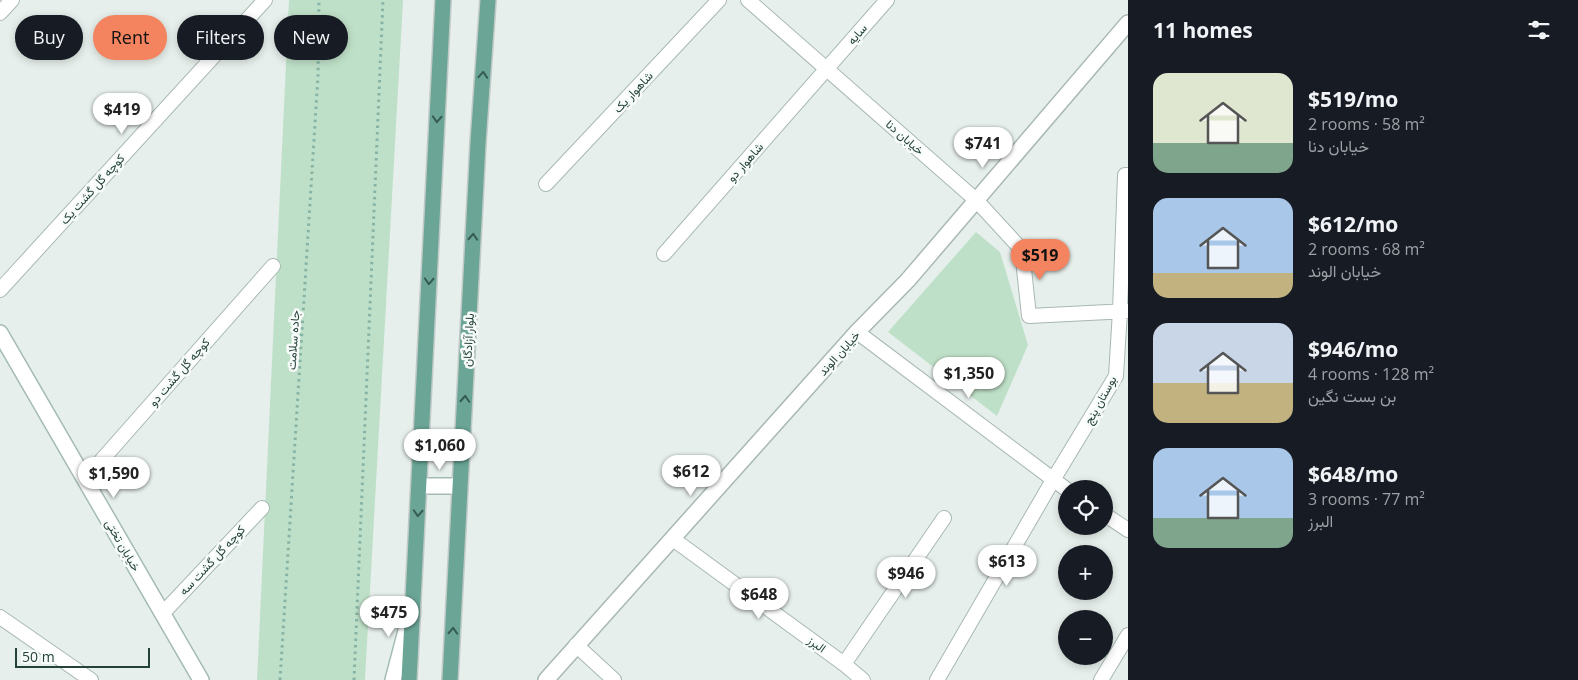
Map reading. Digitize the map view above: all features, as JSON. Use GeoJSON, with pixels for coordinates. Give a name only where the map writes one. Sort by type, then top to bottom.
{"type":"FeatureCollection","features":[{"type":"Feature","properties":{"kind":"main road"},"geometry":{"type":"LineString","coordinates":[[409,680],[443,0]]}},
{"type":"Feature","properties":{"kind":"main road","name":"بلوار آزادگان"},"geometry":{"type":"LineString","coordinates":[[450,680],[478,143],[488,0]]}},
{"type":"Feature","properties":{"kind":"street"},"geometry":{"type":"LineString","coordinates":[[0,13],[12,0]]}},
{"type":"Feature","properties":{"kind":"street","name":"کوچه گل گشت یک"},"geometry":{"type":"LineString","coordinates":[[0,290],[264,0]]}},
{"type":"Feature","properties":{"kind":"street","name":"شاهوار یک"},"geometry":{"type":"LineString","coordinates":[[546,184],[719,0]]}},
{"type":"Feature","properties":{"kind":"street","name":"خیابان دنا"},"geometry":{"type":"LineString","coordinates":[[748,0],[976,200],[1022,250],[1029,316],[1124,311]]}},
{"type":"Feature","properties":{"kind":"street","name":"سایه"},"geometry":{"type":"LineString","coordinates":[[826,69],[887,0]]}},
{"type":"Feature","properties":{"kind":"street","name":"خیابان الوند"},"geometry":{"type":"LineString","coordinates":[[546,680],[857,332],[908,280],[1128,23]]}},
{"type":"Feature","properties":{"kind":"street","name":"شاهوار دو"},"geometry":{"type":"LineString","coordinates":[[664,254],[826,69]]}},
{"type":"Feature","properties":{"kind":"street","name":"بوستان پنج"},"geometry":{"type":"LineString","coordinates":[[937,680],[1053,480],[1116,376],[1124,311],[1125,175],[1128,175]]}},
{"type":"Feature","properties":{"kind":"street","name":"کوچه گل گشت دو"},"geometry":{"type":"LineString","coordinates":[[85,479],[272,266]]}},
{"type":"Feature","properties":{"kind":"street"},"geometry":{"type":"LineString","coordinates":[[857,332],[1058,483]]}},
{"type":"Feature","properties":{"kind":"street","name":"خیابان تختی"},"geometry":{"type":"LineString","coordinates":[[0,333],[201,680]]}},
{"type":"Feature","properties":{"kind":"street"},"geometry":{"type":"LineString","coordinates":[[419,486],[460,486]]}},
{"type":"Feature","properties":{"kind":"street","name":"کوچه گل گشت سه"},"geometry":{"type":"LineString","coordinates":[[162,613],[262,508]]}},
{"type":"Feature","properties":{"kind":"street"},"geometry":{"type":"LineString","coordinates":[[844,664],[944,518]]}},
{"type":"Feature","properties":{"kind":"street"},"geometry":{"type":"LineString","coordinates":[[1113,520],[1128,530]]}},
{"type":"Feature","properties":{"kind":"street","name":"البرز"},"geometry":{"type":"LineString","coordinates":[[672,539],[844,664],[863,680]]}},
{"type":"Feature","properties":{"kind":"street"},"geometry":{"type":"LineString","coordinates":[[393,680],[413,604]]}},
{"type":"Feature","properties":{"kind":"street"},"geometry":{"type":"LineString","coordinates":[[0,617],[90,680]]}},
{"type":"Feature","properties":{"kind":"street"},"geometry":{"type":"LineString","coordinates":[[1101,680],[1128,635]]}},
{"type":"Feature","properties":{"kind":"street"},"geometry":{"type":"LineString","coordinates":[[576,645],[614,680]]}},
{"type":"Feature","properties":{"kind":"path","name":"جاده سلامت"},"geometry":{"type":"LineString","coordinates":[[280,680],[318,86],[318,0]]}},
{"type":"Feature","properties":{"kind":"path"},"geometry":{"type":"LineString","coordinates":[[354,680],[383,0]]}},
{"type":"Feature","properties":{"kind":"green space"},"geometry":{"type":"Polygon","coordinates":[[[289,0],[403,0],[365,680],[257,680],[286,60],[348,60],[348,15],[288,15],[289,0]]]}},
{"type":"Feature","properties":{"kind":"green space"},"geometry":{"type":"Polygon","coordinates":[[[976,232],[1000,252],[1028,345],[997,416],[888,332],[976,232]]]}}]}
